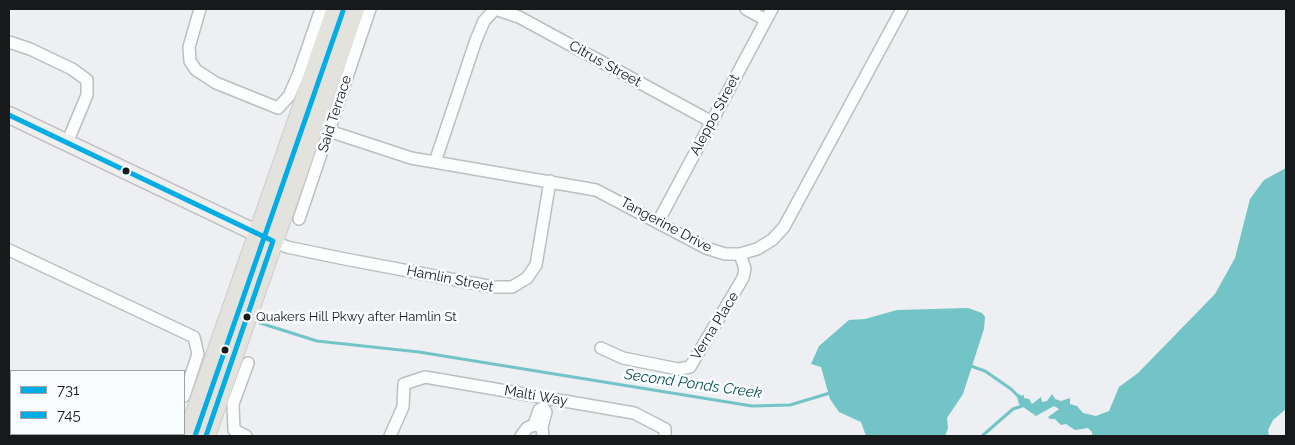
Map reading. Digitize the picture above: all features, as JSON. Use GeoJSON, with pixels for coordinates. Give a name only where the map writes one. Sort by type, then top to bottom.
{"type":"FeatureCollection","features":[{"type":"Feature","properties":{"kind":"main road"},"geometry":{"type":"LineString","coordinates":[[206,436],[265,237],[336,9]]}},
{"type":"Feature","properties":{"kind":"main road"},"geometry":{"type":"LineString","coordinates":[[187,436],[355,9]]}},
{"type":"Feature","properties":{"kind":"street"},"geometry":{"type":"LineString","coordinates":[[200,9],[189,47],[190,61],[196,70],[216,83],[278,108],[288,96],[299,73],[321,9]]}},
{"type":"Feature","properties":{"kind":"street","name":"Said Terrace"},"geometry":{"type":"LineString","coordinates":[[299,219],[370,9]]}},
{"type":"Feature","properties":{"kind":"street"},"geometry":{"type":"LineString","coordinates":[[435,162],[476,40],[484,21],[495,9]]}},
{"type":"Feature","properties":{"kind":"street","name":"Citrus Street"},"geometry":{"type":"LineString","coordinates":[[495,9],[519,17],[712,122]]}},
{"type":"Feature","properties":{"kind":"street"},"geometry":{"type":"LineString","coordinates":[[746,9],[766,20]]}},
{"type":"Feature","properties":{"kind":"street","name":"Aleppo Street"},"geometry":{"type":"LineString","coordinates":[[658,222],[772,9]]}},
{"type":"Feature","properties":{"kind":"street","name":"Tangerine Drive"},"geometry":{"type":"LineString","coordinates":[[329,131],[403,156],[550,181],[602,192],[715,252],[740,254],[757,249],[772,240],[784,227],[902,9]]}},
{"type":"Feature","properties":{"kind":"street"},"geometry":{"type":"LineString","coordinates":[[9,42],[30,49],[72,69],[87,80],[87,95],[67,143]]}},
{"type":"Feature","properties":{"kind":"street"},"geometry":{"type":"LineString","coordinates":[[9,115],[265,237]]}},
{"type":"Feature","properties":{"kind":"street","name":"Hamlin Street"},"geometry":{"type":"LineString","coordinates":[[265,237],[287,247],[340,258],[493,288],[512,287],[527,278],[536,265],[550,181]]}},
{"type":"Feature","properties":{"kind":"street"},"geometry":{"type":"LineString","coordinates":[[9,250],[194,337],[198,354],[185,393]]}},
{"type":"Feature","properties":{"kind":"street","name":"Verna Place"},"geometry":{"type":"LineString","coordinates":[[601,348],[623,358],[678,369],[690,367],[743,278],[745,269],[740,254]]}},
{"type":"Feature","properties":{"kind":"street"},"geometry":{"type":"LineString","coordinates":[[246,436],[231,433],[234,404],[248,363]]}},
{"type":"Feature","properties":{"kind":"street","name":"Malti Way"},"geometry":{"type":"LineString","coordinates":[[390,436],[402,412],[404,384],[425,377],[545,403],[634,413],[665,432]]}},
{"type":"Feature","properties":{"kind":"street"},"geometry":{"type":"LineString","coordinates":[[522,436],[527,428],[539,429],[539,410],[545,403]]}},
{"type":"Feature","properties":{"kind":"water"},"geometry":{"type":"Polygon","coordinates":[[[1286,168],[1286,409],[1273,420],[1268,430],[1269,436],[1092,436],[1092,432],[1088,428],[1075,430],[1066,424],[1061,425],[1055,419],[1050,419],[1048,417],[1059,409],[1054,406],[1036,416],[1019,404],[1016,393],[1023,396],[1024,394],[1024,398],[1029,399],[1032,404],[1041,397],[1042,402],[1047,401],[1052,394],[1055,399],[1061,401],[1070,398],[1070,404],[1077,406],[1083,413],[1096,416],[1109,411],[1119,387],[1138,373],[1215,294],[1235,258],[1250,199],[1264,180],[1286,168]]]}},
{"type":"Feature","properties":{"kind":"water"},"geometry":{"type":"Polygon","coordinates":[[[968,308],[982,313],[985,317],[984,329],[963,394],[947,418],[948,428],[945,436],[866,436],[861,422],[839,412],[830,399],[821,367],[811,364],[819,346],[849,320],[865,319],[897,310],[968,308]]]}},
{"type":"Feature","properties":{"kind":"waterway","name":"Second Ponds Creek"},"geometry":{"type":"LineString","coordinates":[[260,323],[317,341],[419,352],[752,406],[790,405],[830,393]]}},
{"type":"Feature","properties":{"kind":"waterway","name":"Second Ponds Creek"},"geometry":{"type":"LineString","coordinates":[[968,365],[985,371],[1011,389],[1021,399]]}},
{"type":"Feature","properties":{"kind":"waterway"},"geometry":{"type":"LineString","coordinates":[[982,436],[1013,409],[1025,405]]}},
{"type":"Feature","properties":{"kind":"transit line","name":"745"},"geometry":{"type":"LineString","coordinates":[[195,436],[343,11]]}},
{"type":"Feature","properties":{"kind":"transit line","name":"731"},"geometry":{"type":"LineString","coordinates":[[9,115],[273,241],[206,436]]}},
{"type":"Feature","properties":{"kind":"place","name":"Quakers Hill Pkwy after Hamlin St"},"geometry":{"type":"Point","coordinates":[247,317]}}]}
